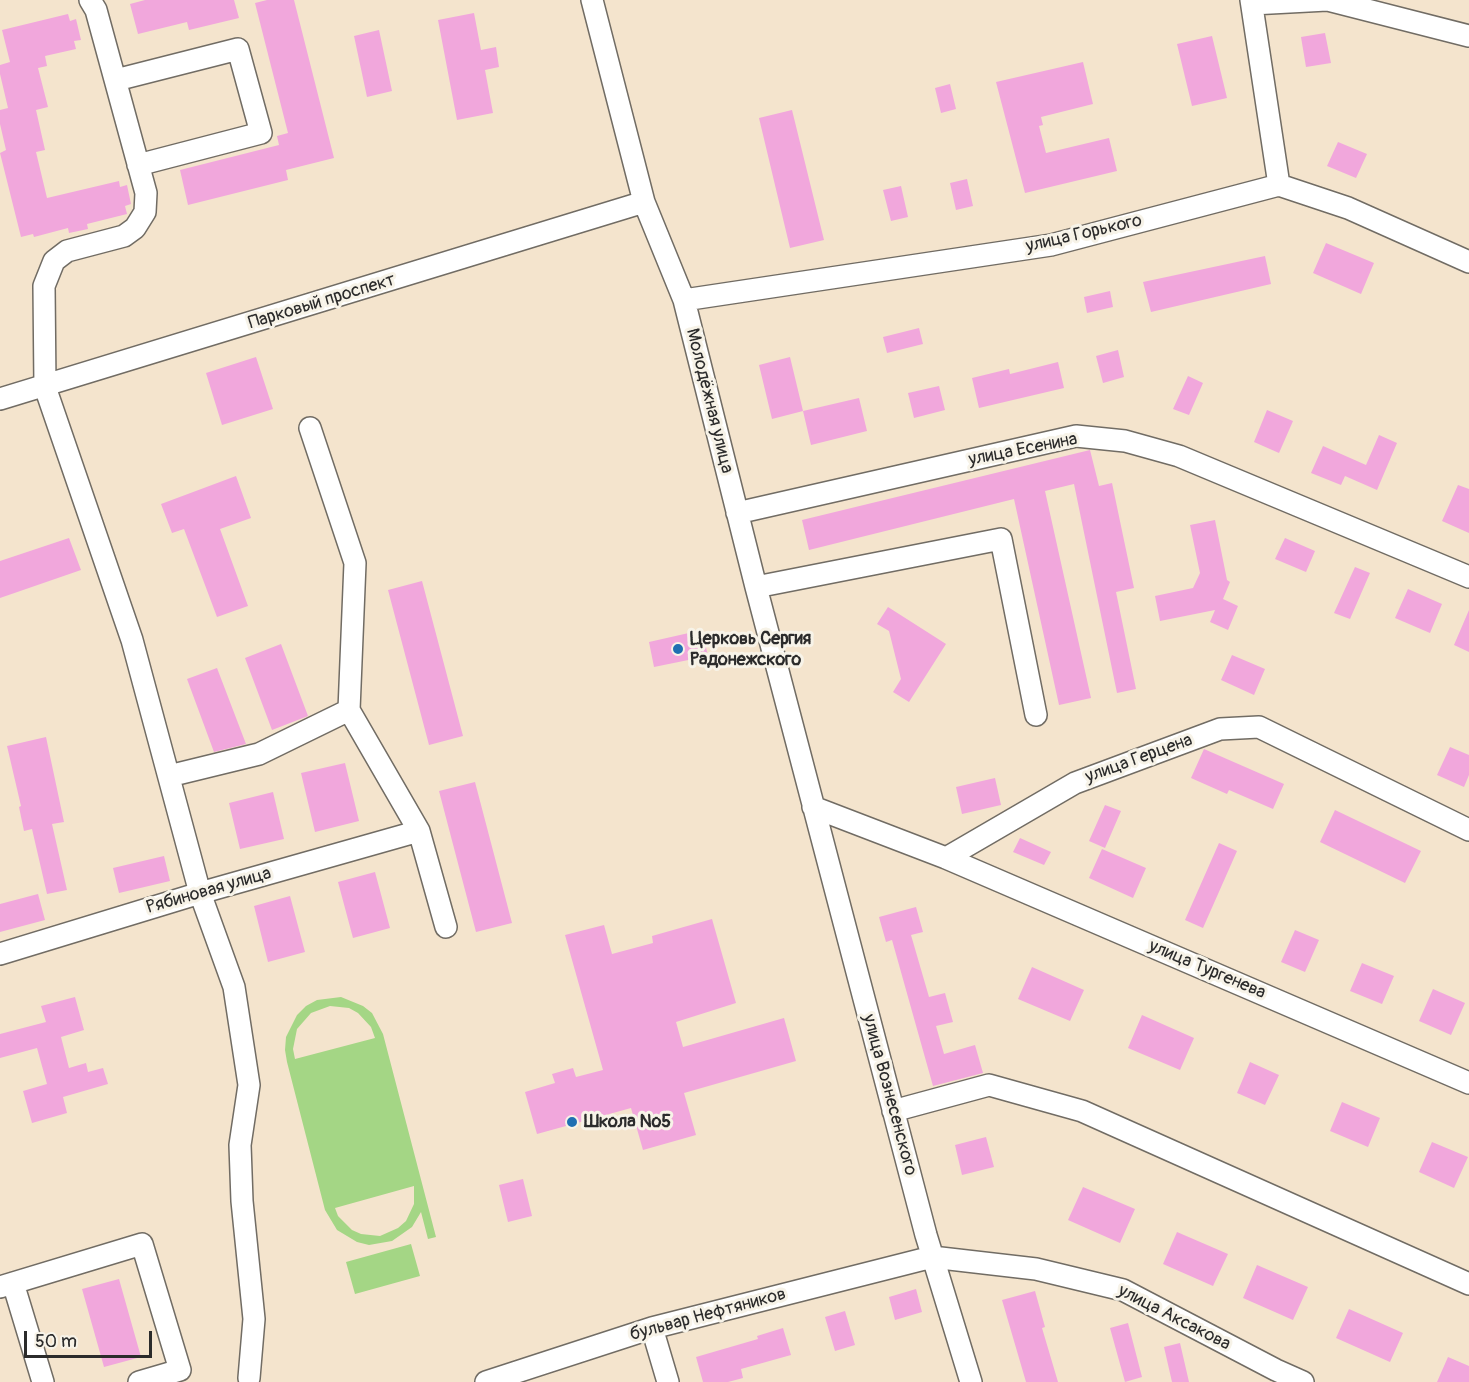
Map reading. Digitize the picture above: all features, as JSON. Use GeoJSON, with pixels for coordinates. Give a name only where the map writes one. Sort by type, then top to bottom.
{"type":"FeatureCollection","features":[{"type":"Feature","properties":{"kind":"street"},"geometry":{"type":"LineString","coordinates":[[90,0],[96,10],[146,193],[145,212],[135,228],[124,236],[67,251],[54,261],[44,286],[45,387],[132,640],[201,893],[234,987],[249,1085],[240,1145],[242,1201],[254,1319],[249,1378]]}},
{"type":"Feature","properties":{"kind":"street","name":"Молодёжная улица"},"geometry":{"type":"LineString","coordinates":[[592,0],[644,202],[684,300],[813,807]]}},
{"type":"Feature","properties":{"kind":"street"},"geometry":{"type":"LineString","coordinates":[[1469,36],[1327,0],[1252,2],[1279,185],[1348,208],[1469,262]]}},
{"type":"Feature","properties":{"kind":"street"},"geometry":{"type":"LineString","coordinates":[[116,80],[238,49],[261,133],[138,165]]}},
{"type":"Feature","properties":{"kind":"street","name":"улица Горького"},"geometry":{"type":"LineString","coordinates":[[684,300],[1051,245],[1279,185]]}},
{"type":"Feature","properties":{"kind":"street","name":"Парковый проспект"},"geometry":{"type":"LineString","coordinates":[[0,399],[644,202]]}},
{"type":"Feature","properties":{"kind":"street"},"geometry":{"type":"LineString","coordinates":[[310,428],[355,563],[349,710],[419,831],[446,927]]}},
{"type":"Feature","properties":{"kind":"street","name":"улица Есенина"},"geometry":{"type":"LineString","coordinates":[[737,513],[1076,436],[1125,441],[1179,456],[1469,577]]}},
{"type":"Feature","properties":{"kind":"street"},"geometry":{"type":"LineString","coordinates":[[756,587],[1001,539],[1036,715]]}},
{"type":"Feature","properties":{"kind":"street"},"geometry":{"type":"LineString","coordinates":[[169,776],[259,754],[349,710]]}},
{"type":"Feature","properties":{"kind":"street","name":"улица Герцена"},"geometry":{"type":"LineString","coordinates":[[946,858],[1075,783],[1220,729],[1259,727],[1469,830]]}},
{"type":"Feature","properties":{"kind":"street"},"geometry":{"type":"LineString","coordinates":[[813,807],[946,858]]}},
{"type":"Feature","properties":{"kind":"street","name":"улица Вознесенского"},"geometry":{"type":"LineString","coordinates":[[813,807],[932,1257],[971,1382]]}},
{"type":"Feature","properties":{"kind":"street","name":"Рябиновая улица"},"geometry":{"type":"LineString","coordinates":[[0,954],[201,893],[419,831]]}},
{"type":"Feature","properties":{"kind":"street","name":"улица Тургенева"},"geometry":{"type":"LineString","coordinates":[[946,858],[1469,1083]]}},
{"type":"Feature","properties":{"kind":"street"},"geometry":{"type":"LineString","coordinates":[[893,1112],[989,1085],[1082,1111],[1469,1284]]}},
{"type":"Feature","properties":{"kind":"street"},"geometry":{"type":"LineString","coordinates":[[43,1382],[6,1285],[142,1244],[180,1370],[139,1382]]}},
{"type":"Feature","properties":{"kind":"street","name":"бульвар Нефтяников"},"geometry":{"type":"LineString","coordinates":[[486,1382],[652,1328],[932,1257]]}},
{"type":"Feature","properties":{"kind":"street","name":"улица Аксакова"},"geometry":{"type":"LineString","coordinates":[[932,1257],[1036,1269],[1123,1290],[1277,1376],[1303,1382]]}},
{"type":"Feature","properties":{"kind":"street"},"geometry":{"type":"LineString","coordinates":[[652,1328],[668,1382]]}},
{"type":"Feature","properties":{"kind":"green space"},"geometry":{"type":"Polygon","coordinates":[[[341,997],[363,1006],[372,1013],[383,1034],[436,1237],[428,1239],[421,1212],[412,1227],[392,1241],[369,1245],[357,1242],[337,1230],[325,1210],[285,1050],[286,1037],[297,1015],[317,1000],[341,997]],[[330,1006],[311,1013],[297,1029],[293,1049],[295,1059],[375,1038],[371,1027],[358,1013],[349,1008],[330,1006]],[[414,1186],[335,1208],[338,1216],[352,1230],[361,1234],[380,1236],[398,1228],[406,1221],[414,1204],[414,1186]]]}},
{"type":"Feature","properties":{"kind":"green space"},"geometry":{"type":"Polygon","coordinates":[[[411,1244],[420,1276],[355,1294],[346,1262],[411,1244]]]}},
{"type":"Feature","properties":{"kind":"building"},"geometry":{"type":"Polygon","coordinates":[[[145,0],[234,0],[239,18],[189,30],[187,22],[138,34],[130,4],[145,0]]]}},
{"type":"Feature","properties":{"kind":"building"},"geometry":{"type":"Polygon","coordinates":[[[267,0],[294,0],[334,158],[286,170],[288,180],[188,205],[180,170],[279,145],[277,136],[288,133],[255,3],[267,0]]]}},
{"type":"Feature","properties":{"kind":"building"},"geometry":{"type":"Polygon","coordinates":[[[474,13],[481,50],[496,47],[499,67],[485,70],[493,113],[457,120],[438,20],[474,13]]]}},
{"type":"Feature","properties":{"kind":"building"},"geometry":{"type":"Polygon","coordinates":[[[68,14],[70,21],[76,19],[81,40],[74,41],[76,49],[45,56],[47,66],[38,68],[48,107],[36,110],[45,150],[36,152],[47,198],[119,181],[120,187],[127,185],[131,204],[125,206],[127,214],[87,224],[88,229],[69,233],[68,228],[34,237],[33,234],[21,237],[0,153],[6,150],[0,124],[0,110],[8,108],[0,65],[10,62],[2,30],[68,14]]]}},
{"type":"Feature","properties":{"kind":"building"},"geometry":{"type":"Polygon","coordinates":[[[379,30],[392,91],[367,97],[354,36],[379,30]]]}},
{"type":"Feature","properties":{"kind":"building"},"geometry":{"type":"Polygon","coordinates":[[[1325,33],[1331,63],[1306,67],[1301,37],[1325,33]]]}},
{"type":"Feature","properties":{"kind":"building"},"geometry":{"type":"Polygon","coordinates":[[[1212,36],[1227,98],[1192,106],[1177,44],[1212,36]]]}},
{"type":"Feature","properties":{"kind":"building"},"geometry":{"type":"Polygon","coordinates":[[[1083,62],[1093,104],[1041,117],[1043,125],[1039,126],[1046,153],[1109,138],[1117,171],[1025,193],[996,82],[1083,62]]]}},
{"type":"Feature","properties":{"kind":"building"},"geometry":{"type":"Polygon","coordinates":[[[950,84],[956,109],[941,113],[935,88],[950,84]]]}},
{"type":"Feature","properties":{"kind":"building"},"geometry":{"type":"Polygon","coordinates":[[[792,110],[824,240],[790,248],[759,118],[792,110]]]}},
{"type":"Feature","properties":{"kind":"building"},"geometry":{"type":"Polygon","coordinates":[[[1338,142],[1367,154],[1356,178],[1327,166],[1338,142]]]}},
{"type":"Feature","properties":{"kind":"building"},"geometry":{"type":"Polygon","coordinates":[[[967,179],[973,206],[956,210],[950,183],[967,179]]]}},
{"type":"Feature","properties":{"kind":"building"},"geometry":{"type":"Polygon","coordinates":[[[901,186],[908,217],[891,221],[883,190],[901,186]]]}},
{"type":"Feature","properties":{"kind":"building"},"geometry":{"type":"Polygon","coordinates":[[[1326,243],[1374,263],[1361,294],[1313,273],[1326,243]]]}},
{"type":"Feature","properties":{"kind":"building"},"geometry":{"type":"Polygon","coordinates":[[[1265,256],[1271,284],[1151,312],[1143,282],[1265,256]]]}},
{"type":"Feature","properties":{"kind":"building"},"geometry":{"type":"Polygon","coordinates":[[[1110,291],[1113,307],[1087,313],[1084,297],[1110,291]]]}},
{"type":"Feature","properties":{"kind":"building"},"geometry":{"type":"Polygon","coordinates":[[[919,328],[923,344],[887,353],[883,337],[919,328]]]}},
{"type":"Feature","properties":{"kind":"building"},"geometry":{"type":"Polygon","coordinates":[[[1118,350],[1124,377],[1103,383],[1096,356],[1118,350]]]}},
{"type":"Feature","properties":{"kind":"building"},"geometry":{"type":"Polygon","coordinates":[[[256,357],[273,409],[222,425],[206,373],[256,357]]]}},
{"type":"Feature","properties":{"kind":"building"},"geometry":{"type":"Polygon","coordinates":[[[790,357],[803,411],[772,419],[759,365],[790,357]]]}},
{"type":"Feature","properties":{"kind":"building"},"geometry":{"type":"Polygon","coordinates":[[[1058,362],[1064,388],[979,408],[972,378],[1009,369],[1010,374],[1058,362]]]}},
{"type":"Feature","properties":{"kind":"building"},"geometry":{"type":"Polygon","coordinates":[[[1188,376],[1203,383],[1189,415],[1173,409],[1188,376]]]}},
{"type":"Feature","properties":{"kind":"building"},"geometry":{"type":"Polygon","coordinates":[[[939,386],[945,410],[914,418],[908,393],[939,386]]]}},
{"type":"Feature","properties":{"kind":"building"},"geometry":{"type":"Polygon","coordinates":[[[859,398],[867,431],[811,445],[803,411],[859,398]]]}},
{"type":"Feature","properties":{"kind":"building"},"geometry":{"type":"Polygon","coordinates":[[[1267,410],[1293,421],[1279,453],[1254,442],[1267,410]]]}},
{"type":"Feature","properties":{"kind":"building"},"geometry":{"type":"Polygon","coordinates":[[[1379,435],[1397,443],[1377,490],[1345,476],[1341,485],[1311,473],[1323,446],[1366,465],[1379,435]]]}},
{"type":"Feature","properties":{"kind":"building"},"geometry":{"type":"Polygon","coordinates":[[[1090,450],[1099,486],[1112,483],[1134,588],[1116,592],[1136,689],[1117,693],[1074,484],[1045,491],[1091,698],[1059,705],[1014,499],[809,550],[802,520],[1090,450]]]}},
{"type":"Feature","properties":{"kind":"building"},"geometry":{"type":"Polygon","coordinates":[[[236,476],[251,518],[220,529],[248,606],[217,617],[184,529],[172,533],[161,504],[236,476]]]}},
{"type":"Feature","properties":{"kind":"building"},"geometry":{"type":"Polygon","coordinates":[[[1458,485],[1469,489],[1469,533],[1442,521],[1458,485]]]}},
{"type":"Feature","properties":{"kind":"building"},"geometry":{"type":"Polygon","coordinates":[[[1215,520],[1227,580],[1230,582],[1223,599],[1238,606],[1228,630],[1210,622],[1215,610],[1160,621],[1155,596],[1193,588],[1200,573],[1190,525],[1215,520]]]}},
{"type":"Feature","properties":{"kind":"building"},"geometry":{"type":"Polygon","coordinates":[[[69,538],[81,570],[0,598],[0,561],[69,538]]]}},
{"type":"Feature","properties":{"kind":"building"},"geometry":{"type":"Polygon","coordinates":[[[1285,538],[1315,551],[1306,572],[1275,559],[1285,538]]]}},
{"type":"Feature","properties":{"kind":"building"},"geometry":{"type":"Polygon","coordinates":[[[1355,567],[1370,573],[1350,619],[1334,613],[1355,567]]]}},
{"type":"Feature","properties":{"kind":"building"},"geometry":{"type":"Polygon","coordinates":[[[422,581],[463,736],[429,745],[388,590],[422,581]]]}},
{"type":"Feature","properties":{"kind":"building"},"geometry":{"type":"Polygon","coordinates":[[[1408,589],[1442,604],[1430,633],[1395,618],[1408,589]]]}},
{"type":"Feature","properties":{"kind":"building"},"geometry":{"type":"Polygon","coordinates":[[[888,607],[946,644],[909,702],[893,692],[901,679],[889,631],[877,624],[888,607]]]}},
{"type":"Feature","properties":{"kind":"building"},"geometry":{"type":"Polygon","coordinates":[[[1469,610],[1469,652],[1454,645],[1469,610]]]}},
{"type":"Feature","properties":{"kind":"building","name":"Церковь Сергия Радонежского"},"geometry":{"type":"Polygon","coordinates":[[[702,630],[708,656],[654,667],[649,642],[702,630]]]}},
{"type":"Feature","properties":{"kind":"building"},"geometry":{"type":"Polygon","coordinates":[[[281,644],[308,716],[272,730],[245,658],[281,644]]]}},
{"type":"Feature","properties":{"kind":"building"},"geometry":{"type":"Polygon","coordinates":[[[1232,655],[1265,669],[1254,695],[1221,680],[1232,655]]]}},
{"type":"Feature","properties":{"kind":"building"},"geometry":{"type":"Polygon","coordinates":[[[217,668],[246,744],[214,752],[187,679],[217,668]]]}},
{"type":"Feature","properties":{"kind":"building"},"geometry":{"type":"Polygon","coordinates":[[[46,737],[64,822],[52,824],[67,890],[47,894],[32,829],[24,831],[19,807],[21,806],[7,746],[46,737]]]}},
{"type":"Feature","properties":{"kind":"building"},"geometry":{"type":"Polygon","coordinates":[[[1450,747],[1469,755],[1469,775],[1464,787],[1437,775],[1450,747]]]}},
{"type":"Feature","properties":{"kind":"building"},"geometry":{"type":"Polygon","coordinates":[[[1204,749],[1284,784],[1273,809],[1229,790],[1227,794],[1191,778],[1204,749]]]}},
{"type":"Feature","properties":{"kind":"building"},"geometry":{"type":"Polygon","coordinates":[[[345,763],[359,821],[315,832],[301,773],[345,763]]]}},
{"type":"Feature","properties":{"kind":"building"},"geometry":{"type":"Polygon","coordinates":[[[995,778],[1001,805],[962,814],[956,787],[995,778]]]}},
{"type":"Feature","properties":{"kind":"building"},"geometry":{"type":"Polygon","coordinates":[[[475,782],[512,923],[476,932],[439,791],[475,782]]]}},
{"type":"Feature","properties":{"kind":"building"},"geometry":{"type":"Polygon","coordinates":[[[273,792],[284,839],[240,849],[229,803],[273,792]]]}},
{"type":"Feature","properties":{"kind":"building"},"geometry":{"type":"Polygon","coordinates":[[[1105,805],[1121,811],[1105,848],[1089,841],[1105,805]]]}},
{"type":"Feature","properties":{"kind":"building"},"geometry":{"type":"Polygon","coordinates":[[[1335,810],[1421,851],[1405,883],[1320,842],[1335,810]]]}},
{"type":"Feature","properties":{"kind":"building"},"geometry":{"type":"Polygon","coordinates":[[[1020,838],[1051,852],[1044,865],[1013,852],[1020,838]]]}},
{"type":"Feature","properties":{"kind":"building"},"geometry":{"type":"Polygon","coordinates":[[[1219,843],[1237,851],[1203,928],[1185,920],[1219,843]]]}},
{"type":"Feature","properties":{"kind":"building"},"geometry":{"type":"Polygon","coordinates":[[[1102,849],[1146,868],[1133,898],[1089,878],[1102,849]]]}},
{"type":"Feature","properties":{"kind":"building"},"geometry":{"type":"Polygon","coordinates":[[[164,856],[170,881],[119,893],[113,868],[164,856]]]}},
{"type":"Feature","properties":{"kind":"building"},"geometry":{"type":"Polygon","coordinates":[[[375,872],[390,928],[353,938],[338,882],[375,872]]]}},
{"type":"Feature","properties":{"kind":"building"},"geometry":{"type":"Polygon","coordinates":[[[38,894],[45,920],[0,932],[0,904],[38,894]]]}},
{"type":"Feature","properties":{"kind":"building"},"geometry":{"type":"Polygon","coordinates":[[[290,896],[305,952],[268,962],[254,906],[290,896]]]}},
{"type":"Feature","properties":{"kind":"building"},"geometry":{"type":"Polygon","coordinates":[[[916,907],[923,932],[911,935],[929,997],[945,993],[953,1022],[936,1026],[944,1054],[975,1045],[983,1073],[933,1086],[892,940],[886,942],[879,917],[916,907]]]}},
{"type":"Feature","properties":{"kind":"building"},"geometry":{"type":"Polygon","coordinates":[[[712,919],[736,1003],[676,1022],[683,1047],[784,1018],[796,1061],[684,1093],[696,1135],[643,1150],[631,1108],[537,1134],[525,1092],[555,1083],[552,1074],[573,1068],[576,1077],[603,1070],[565,935],[604,925],[612,954],[653,943],[652,936],[712,919]]]}},
{"type":"Feature","properties":{"kind":"building"},"geometry":{"type":"Polygon","coordinates":[[[1295,930],[1319,940],[1305,972],[1281,962],[1295,930]]]}},
{"type":"Feature","properties":{"kind":"building"},"geometry":{"type":"Polygon","coordinates":[[[1362,963],[1394,976],[1382,1004],[1350,991],[1362,963]]]}},
{"type":"Feature","properties":{"kind":"building"},"geometry":{"type":"Polygon","coordinates":[[[1032,967],[1084,990],[1070,1021],[1018,999],[1032,967]]]}},
{"type":"Feature","properties":{"kind":"building"},"geometry":{"type":"Polygon","coordinates":[[[1433,989],[1465,1003],[1451,1035],[1419,1021],[1433,989]]]}},
{"type":"Feature","properties":{"kind":"building"},"geometry":{"type":"Polygon","coordinates":[[[75,997],[84,1030],[61,1037],[69,1068],[86,1063],[88,1072],[103,1068],[108,1084],[63,1097],[67,1113],[32,1123],[23,1091],[47,1084],[37,1048],[0,1058],[0,1034],[46,1022],[41,1006],[75,997]]]}},
{"type":"Feature","properties":{"kind":"building"},"geometry":{"type":"Polygon","coordinates":[[[1142,1015],[1194,1038],[1180,1070],[1128,1048],[1142,1015]]]}},
{"type":"Feature","properties":{"kind":"building"},"geometry":{"type":"Polygon","coordinates":[[[1250,1062],[1279,1075],[1265,1105],[1237,1093],[1250,1062]]]}},
{"type":"Feature","properties":{"kind":"building"},"geometry":{"type":"Polygon","coordinates":[[[1342,1102],[1380,1118],[1368,1147],[1330,1131],[1342,1102]]]}},
{"type":"Feature","properties":{"kind":"building"},"geometry":{"type":"Polygon","coordinates":[[[986,1137],[994,1167],[962,1175],[955,1145],[986,1137]]]}},
{"type":"Feature","properties":{"kind":"building"},"geometry":{"type":"Polygon","coordinates":[[[1432,1142],[1468,1157],[1454,1188],[1419,1172],[1432,1142]]]}},
{"type":"Feature","properties":{"kind":"building"},"geometry":{"type":"Polygon","coordinates":[[[523,1179],[532,1216],[508,1222],[499,1185],[523,1179]]]}},
{"type":"Feature","properties":{"kind":"building"},"geometry":{"type":"Polygon","coordinates":[[[1083,1187],[1135,1209],[1120,1243],[1068,1220],[1083,1187]]]}},
{"type":"Feature","properties":{"kind":"building"},"geometry":{"type":"Polygon","coordinates":[[[1177,1232],[1228,1254],[1213,1286],[1163,1264],[1177,1232]]]}},
{"type":"Feature","properties":{"kind":"building"},"geometry":{"type":"Polygon","coordinates":[[[1257,1265],[1308,1287],[1293,1320],[1243,1298],[1257,1265]]]}},
{"type":"Feature","properties":{"kind":"building"},"geometry":{"type":"Polygon","coordinates":[[[119,1279],[141,1357],[104,1367],[82,1289],[119,1279]]]}},
{"type":"Feature","properties":{"kind":"building"},"geometry":{"type":"Polygon","coordinates":[[[916,1289],[922,1312],[895,1320],[889,1297],[916,1289]]]}},
{"type":"Feature","properties":{"kind":"building"},"geometry":{"type":"Polygon","coordinates":[[[1035,1291],[1045,1327],[1042,1328],[1058,1382],[1026,1382],[1002,1300],[1035,1291]]]}},
{"type":"Feature","properties":{"kind":"building"},"geometry":{"type":"Polygon","coordinates":[[[1349,1309],[1403,1333],[1390,1362],[1336,1338],[1349,1309]]]}},
{"type":"Feature","properties":{"kind":"building"},"geometry":{"type":"Polygon","coordinates":[[[845,1311],[855,1345],[835,1351],[825,1317],[845,1311]]]}},
{"type":"Feature","properties":{"kind":"building"},"geometry":{"type":"Polygon","coordinates":[[[1128,1323],[1142,1377],[1125,1382],[1110,1328],[1128,1323]]]}},
{"type":"Feature","properties":{"kind":"building"},"geometry":{"type":"Polygon","coordinates":[[[783,1328],[791,1355],[741,1369],[743,1378],[728,1382],[703,1382],[696,1357],[758,1339],[757,1336],[783,1328]]]}},
{"type":"Feature","properties":{"kind":"building"},"geometry":{"type":"Polygon","coordinates":[[[1180,1343],[1189,1382],[1172,1382],[1164,1347],[1180,1343]]]}},
{"type":"Feature","properties":{"kind":"building"},"geometry":{"type":"Polygon","coordinates":[[[1448,1357],[1469,1366],[1469,1382],[1437,1382],[1448,1357]]]}},
{"type":"Feature","properties":{"kind":"place","name":"Церковь Сергия Радонежского"},"geometry":{"type":"Point","coordinates":[678,649]}},
{"type":"Feature","properties":{"kind":"place","name":"Школа №5"},"geometry":{"type":"Point","coordinates":[572,1122]}}]}
